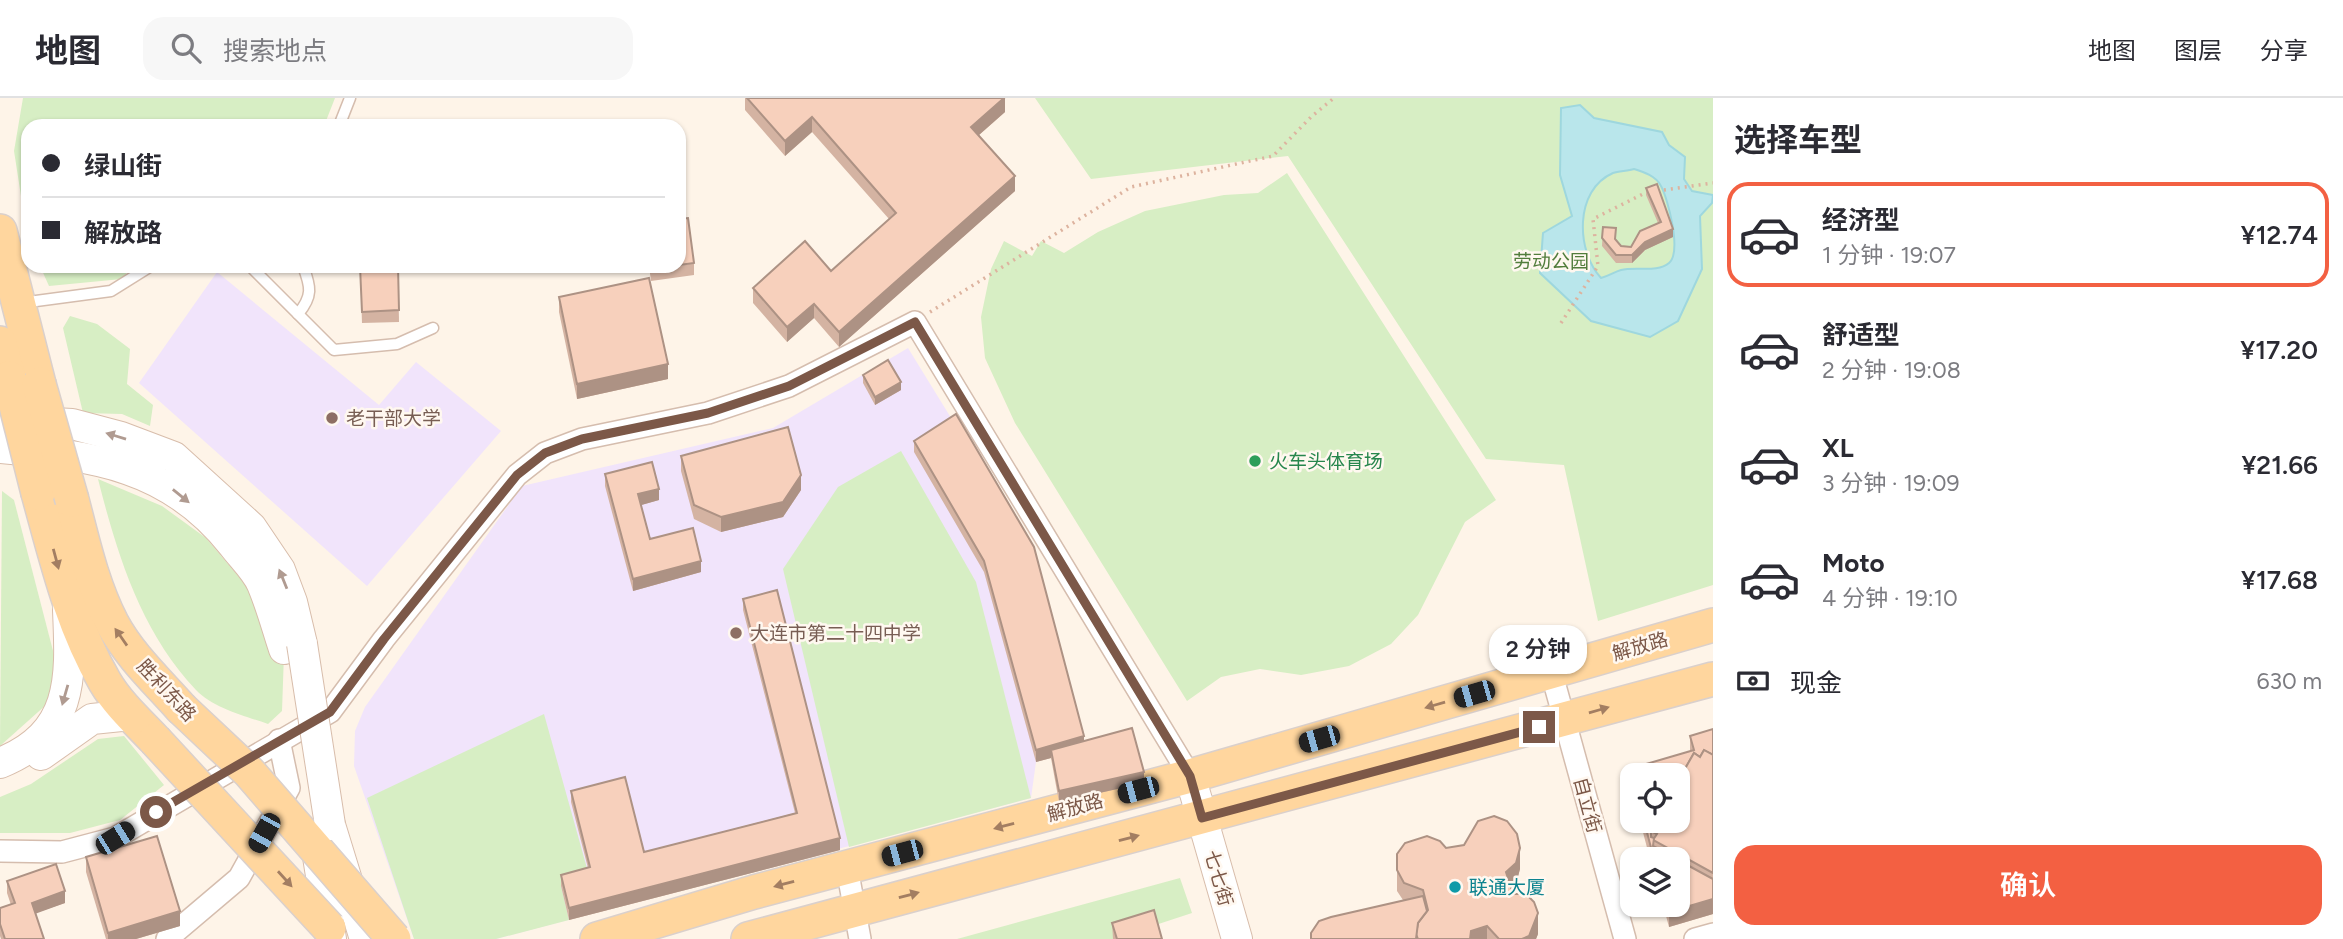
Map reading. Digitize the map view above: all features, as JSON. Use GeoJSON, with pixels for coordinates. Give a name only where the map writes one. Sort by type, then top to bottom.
{"type":"FeatureCollection","features":[{"type":"Feature","properties":{"kind":"main road"},"geometry":{"type":"LineString","coordinates":[[0,232],[18,303],[24,381]]}},
{"type":"Feature","properties":{"kind":"main road","name":"胜利东路"},"geometry":{"type":"LineString","coordinates":[[0,342],[24,381],[72,500],[93,581],[113,625],[134,656],[180,708],[249,772],[394,939]]}},
{"type":"Feature","properties":{"kind":"main road","name":"胜利东路"},"geometry":{"type":"LineString","coordinates":[[24,381],[38,493],[68,603],[106,685],[334,936]]}},
{"type":"Feature","properties":{"kind":"main road"},"geometry":{"type":"LineString","coordinates":[[0,420],[72,424],[121,437],[174,457],[251,527],[280,570],[292,602],[293,647],[322,824],[334,936]]}},
{"type":"Feature","properties":{"kind":"main road"},"geometry":{"type":"LineString","coordinates":[[0,448],[78,455],[111,462],[174,490],[221,530],[261,581],[293,647]]}},
{"type":"Feature","properties":{"kind":"main road"},"geometry":{"type":"LineString","coordinates":[[0,763],[36,743],[55,720],[68,694],[71,661],[68,603]]}},
{"type":"Feature","properties":{"kind":"main road","name":"解放路"},"geometry":{"type":"LineString","coordinates":[[597,939],[847,868],[1190,776],[1713,625]]}},
{"type":"Feature","properties":{"kind":"main road"},"geometry":{"type":"LineString","coordinates":[[748,939],[857,925],[1202,818],[1713,678]]}},
{"type":"Feature","properties":{"kind":"main road"},"geometry":{"type":"LineString","coordinates":[[0,776],[36,759],[92,719],[131,715]]}},
{"type":"Feature","properties":{"kind":"main road","name":"七七街"},"geometry":{"type":"LineString","coordinates":[[1190,776],[1237,939]]}},
{"type":"Feature","properties":{"kind":"main road"},"geometry":{"type":"LineString","coordinates":[[322,824],[365,939]]}},
{"type":"Feature","properties":{"kind":"street"},"geometry":{"type":"LineString","coordinates":[[0,851],[62,852],[115,838],[330,712],[384,639],[517,475],[545,453],[582,439],[708,413],[789,386],[915,322],[1190,776]]}},
{"type":"Feature","properties":{"kind":"street","name":"自立街"},"geometry":{"type":"LineString","coordinates":[[1551,671],[1625,939]]}},
{"type":"Feature","properties":{"kind":"street"},"geometry":{"type":"LineString","coordinates":[[167,939],[239,878],[289,788],[279,740]]}},
{"type":"Feature","properties":{"kind":"street"},"geometry":{"type":"LineString","coordinates":[[847,868],[857,925]]}},
{"type":"Feature","properties":{"kind":"street"},"geometry":{"type":"LineString","coordinates":[[1695,939],[1713,934]]}},
{"type":"Feature","properties":{"kind":"lane"},"geometry":{"type":"LineString","coordinates":[[342,119],[350,98]]}},
{"type":"Feature","properties":{"kind":"lane"},"geometry":{"type":"LineString","coordinates":[[18,303],[111,290],[139,273]]}},
{"type":"Feature","properties":{"kind":"lane"},"geometry":{"type":"LineString","coordinates":[[257,273],[334,350],[397,344],[433,328]]}},
{"type":"Feature","properties":{"kind":"lane"},"geometry":{"type":"LineString","coordinates":[[298,314],[310,300],[311,286],[306,273]]}},
{"type":"Feature","properties":{"kind":"path"},"geometry":{"type":"LineString","coordinates":[[915,322],[1131,187],[1273,156],[1334,98]]}},
{"type":"Feature","properties":{"kind":"path"},"geometry":{"type":"LineString","coordinates":[[1561,323],[1598,266],[1592,219],[1652,190],[1661,192],[1704,187],[1713,183]]}},
{"type":"Feature","properties":{"kind":"shaded area","name":"老干部大学"},"geometry":{"type":"Polygon","coordinates":[[[218,273],[379,405],[416,362],[501,431],[367,586],[139,383],[218,273]]]}},
{"type":"Feature","properties":{"kind":"shaded area","name":"大连市第二十四中学"},"geometry":{"type":"Polygon","coordinates":[[[908,348],[956,426],[1058,755],[1036,762],[1031,798],[496,939],[414,939],[354,766],[355,731],[365,707],[522,486],[773,428],[908,348]]]}},
{"type":"Feature","properties":{"kind":"green space"},"geometry":{"type":"Polygon","coordinates":[[[23,98],[335,98],[327,119],[21,119],[21,196],[14,151],[23,98]]]}},
{"type":"Feature","properties":{"kind":"green space","name":"劳动公园"},"geometry":{"type":"Polygon","coordinates":[[[1035,98],[1713,98],[1713,585],[1598,621],[1564,465],[1486,459],[1288,156],[1091,179],[1035,98]]]}},
{"type":"Feature","properties":{"kind":"green space","name":"火车头体育场"},"geometry":{"type":"Polygon","coordinates":[[[1287,173],[1496,500],[1465,522],[1418,615],[1391,644],[1349,666],[1301,675],[1260,669],[1221,677],[1187,701],[1015,423],[985,358],[981,317],[991,269],[1004,241],[1032,256],[1041,241],[1064,253],[1098,232],[1145,211],[1224,195],[1258,193],[1287,173]]]}},
{"type":"Feature","properties":{"kind":"green space"},"geometry":{"type":"Polygon","coordinates":[[[43,273],[127,273],[122,279],[49,286],[43,273]]]}},
{"type":"Feature","properties":{"kind":"green space"},"geometry":{"type":"Polygon","coordinates":[[[70,316],[97,324],[130,349],[127,384],[153,405],[150,426],[122,414],[83,413],[63,328],[70,316]]]}},
{"type":"Feature","properties":{"kind":"green space"},"geometry":{"type":"Polygon","coordinates":[[[901,451],[976,582],[1031,798],[849,847],[783,569],[838,487],[901,451]]]}},
{"type":"Feature","properties":{"kind":"green space"},"geometry":{"type":"Polygon","coordinates":[[[98,479],[162,506],[206,538],[256,597],[284,654],[282,711],[268,724],[230,711],[203,696],[160,643],[146,618],[123,563],[98,479]]]}},
{"type":"Feature","properties":{"kind":"green space"},"geometry":{"type":"Polygon","coordinates":[[[2,491],[14,500],[59,674],[47,704],[0,746],[2,491]]]}},
{"type":"Feature","properties":{"kind":"green space"},"geometry":{"type":"Polygon","coordinates":[[[544,714],[590,879],[561,886],[569,920],[496,939],[414,939],[367,798],[544,714]]]}},
{"type":"Feature","properties":{"kind":"green space"},"geometry":{"type":"Polygon","coordinates":[[[124,736],[164,785],[120,820],[70,833],[0,833],[0,797],[31,784],[98,739],[124,736]]]}},
{"type":"Feature","properties":{"kind":"green space"},"geometry":{"type":"Polygon","coordinates":[[[1180,878],[1192,913],[1113,939],[957,939],[1180,878]]]}},
{"type":"Feature","properties":{"kind":"water"},"geometry":{"type":"Polygon","coordinates":[[[1580,105],[1594,118],[1662,132],[1669,145],[1685,157],[1684,179],[1692,191],[1713,195],[1712,203],[1700,216],[1702,269],[1678,321],[1650,337],[1591,321],[1540,273],[1543,233],[1572,216],[1560,175],[1561,108],[1580,105]],[[1634,169],[1613,173],[1600,181],[1585,207],[1583,222],[1587,253],[1601,278],[1621,270],[1659,268],[1669,263],[1673,257],[1674,237],[1670,213],[1661,186],[1649,175],[1634,169]]]}},
{"type":"Feature","properties":{"kind":"building"},"geometry":{"type":"Polygon","coordinates":[[[747,98],[1004,98],[971,127],[1015,176],[839,332],[814,304],[787,327],[753,288],[805,241],[831,271],[896,213],[812,117],[785,141],[747,98]]]}},
{"type":"Feature","properties":{"kind":"building"},"geometry":{"type":"Polygon","coordinates":[[[1657,184],[1673,229],[1645,242],[1632,255],[1616,255],[1602,238],[1603,227],[1616,228],[1615,239],[1621,246],[1631,247],[1640,231],[1661,222],[1646,188],[1657,184]]]}},
{"type":"Feature","properties":{"kind":"building"},"geometry":{"type":"Polygon","coordinates":[[[686,218],[694,263],[686,264],[686,218]]]}},
{"type":"Feature","properties":{"kind":"building"},"geometry":{"type":"Polygon","coordinates":[[[360,273],[398,273],[399,310],[362,312],[360,273]]]}},
{"type":"Feature","properties":{"kind":"building"},"geometry":{"type":"Polygon","coordinates":[[[649,278],[668,364],[577,384],[559,297],[649,278]]]}},
{"type":"Feature","properties":{"kind":"building"},"geometry":{"type":"Polygon","coordinates":[[[888,360],[901,382],[875,397],[863,375],[888,360]]]}},
{"type":"Feature","properties":{"kind":"building"},"geometry":{"type":"Polygon","coordinates":[[[956,414],[1034,547],[1084,736],[1036,750],[984,561],[914,441],[956,414]]]}},
{"type":"Feature","properties":{"kind":"building"},"geometry":{"type":"Polygon","coordinates":[[[788,427],[801,475],[783,502],[721,517],[694,505],[681,456],[788,427]]]}},
{"type":"Feature","properties":{"kind":"building"},"geometry":{"type":"Polygon","coordinates":[[[652,462],[659,489],[638,494],[650,539],[693,528],[701,561],[633,579],[605,474],[652,462]]]}},
{"type":"Feature","properties":{"kind":"building"},"geometry":{"type":"Polygon","coordinates":[[[777,590],[840,838],[569,908],[561,875],[590,867],[571,791],[625,777],[644,852],[797,813],[743,599],[777,590]]]}},
{"type":"Feature","properties":{"kind":"building"},"geometry":{"type":"Polygon","coordinates":[[[1132,728],[1144,772],[1059,791],[1051,750],[1132,728]]]}},
{"type":"Feature","properties":{"kind":"building"},"geometry":{"type":"Polygon","coordinates":[[[1713,729],[1713,755],[1704,750],[1700,757],[1694,753],[1688,763],[1650,763],[1694,750],[1690,736],[1713,729]]]}},
{"type":"Feature","properties":{"kind":"building"},"geometry":{"type":"Polygon","coordinates":[[[1704,750],[1713,755],[1713,873],[1690,860],[1690,847],[1666,847],[1653,840],[1657,834],[1655,833],[1690,833],[1688,763],[1694,753],[1700,757],[1704,750]]]}},
{"type":"Feature","properties":{"kind":"building","name":"联通大厦"},"geometry":{"type":"Polygon","coordinates":[[[1494,816],[1507,821],[1517,834],[1520,848],[1516,863],[1506,872],[1513,894],[1526,894],[1534,902],[1538,913],[1529,936],[1522,939],[1499,939],[1487,926],[1471,931],[1470,939],[1418,939],[1418,923],[1428,910],[1423,890],[1404,883],[1397,870],[1397,854],[1405,843],[1427,836],[1440,841],[1446,848],[1464,845],[1478,821],[1494,816]]]}},
{"type":"Feature","properties":{"kind":"building"},"geometry":{"type":"Polygon","coordinates":[[[1647,833],[1651,833],[1654,838],[1655,847],[1651,847],[1647,833]]]}},
{"type":"Feature","properties":{"kind":"building"},"geometry":{"type":"Polygon","coordinates":[[[157,836],[180,911],[108,933],[86,857],[157,836]]]}},
{"type":"Feature","properties":{"kind":"building"},"geometry":{"type":"Polygon","coordinates":[[[56,864],[65,891],[32,903],[44,939],[5,939],[0,924],[0,908],[15,903],[7,881],[56,864]]]}},
{"type":"Feature","properties":{"kind":"building"},"geometry":{"type":"Polygon","coordinates":[[[1690,867],[1713,879],[1713,899],[1690,906],[1690,867]]]}},
{"type":"Feature","properties":{"kind":"building"},"geometry":{"type":"Polygon","coordinates":[[[1423,896],[1427,911],[1418,923],[1416,939],[1311,939],[1311,933],[1319,921],[1423,896]]]}},
{"type":"Feature","properties":{"kind":"building"},"geometry":{"type":"Polygon","coordinates":[[[1154,910],[1162,939],[1117,939],[1112,923],[1154,910]]]}},
{"type":"Feature","properties":{"kind":"place","name":"老干部大学"},"geometry":{"type":"Point","coordinates":[332,418]}},
{"type":"Feature","properties":{"kind":"place","name":"火车头体育场"},"geometry":{"type":"Point","coordinates":[1255,461]}},
{"type":"Feature","properties":{"kind":"place","name":"大连市第二十四中学"},"geometry":{"type":"Point","coordinates":[736,633]}},
{"type":"Feature","properties":{"kind":"place","name":"联通大厦"},"geometry":{"type":"Point","coordinates":[1455,887]}},
{"type":"Feature","properties":{"kind":"route"},"geometry":{"type":"LineString","coordinates":[[156,812],[330,712],[384,639],[517,475],[545,453],[582,439],[708,413],[789,386],[915,322],[1190,776],[1202,818],[1539,727]]}}]}
